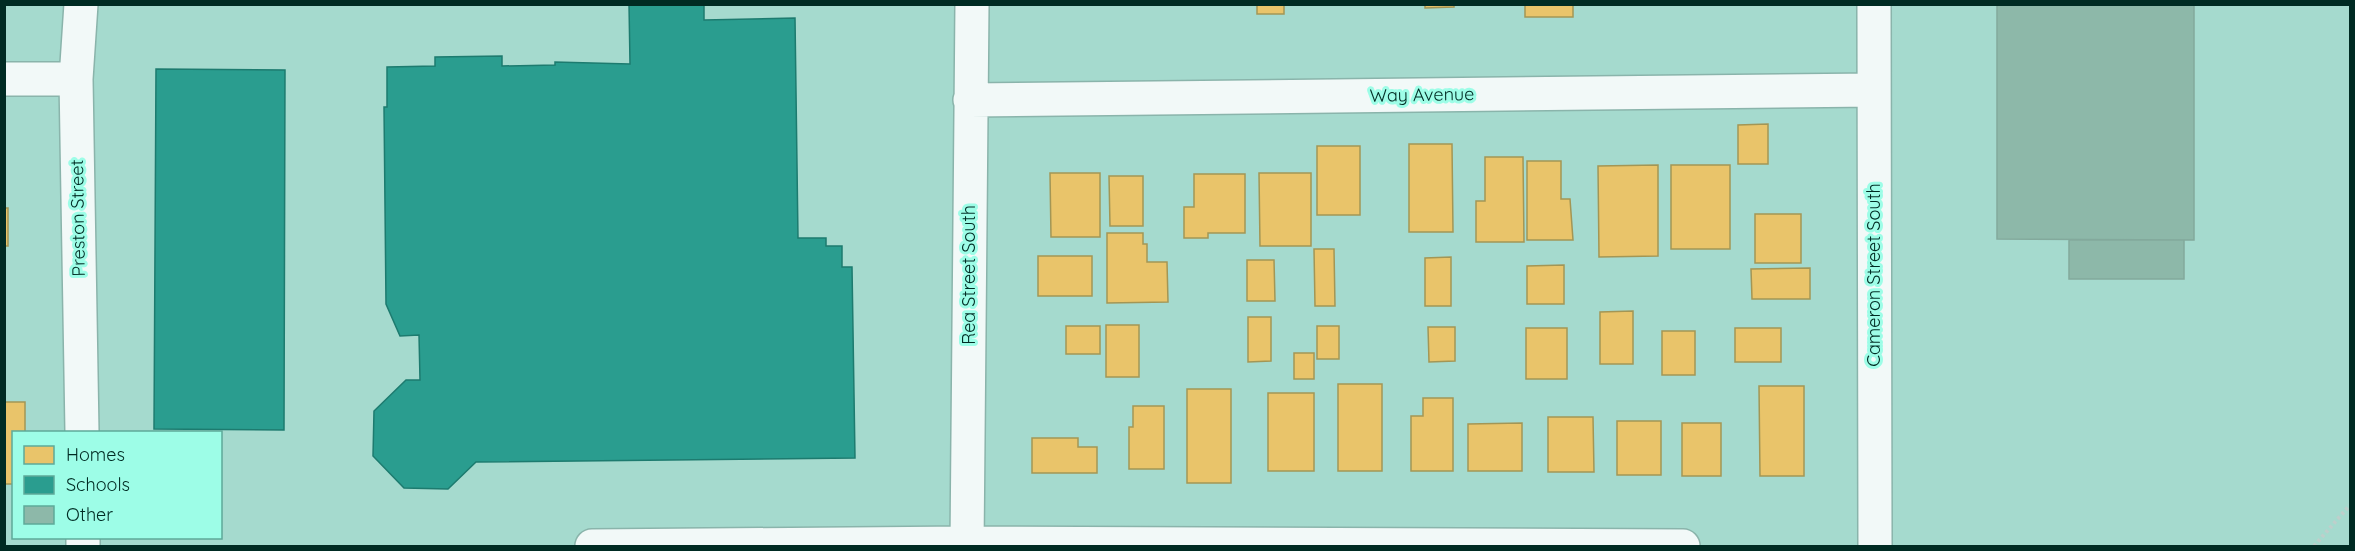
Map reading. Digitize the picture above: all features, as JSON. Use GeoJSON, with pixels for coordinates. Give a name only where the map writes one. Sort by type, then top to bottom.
{"type":"FeatureCollection","features":[{"type":"Feature","properties":{"kind":"street","name":"Preston Street"},"geometry":{"type":"LineString","coordinates":[[81,4],[76,79],[82,431]]}},
{"type":"Feature","properties":{"kind":"street","name":"Rea Street South"},"geometry":{"type":"LineString","coordinates":[[967,545],[972,4]]}},
{"type":"Feature","properties":{"kind":"street","name":"Cameron Street South"},"geometry":{"type":"LineString","coordinates":[[1874,4],[1875,546]]}},
{"type":"Feature","properties":{"kind":"street"},"geometry":{"type":"LineString","coordinates":[[4,79],[76,79]]}},
{"type":"Feature","properties":{"kind":"street","name":"Way Avenue"},"geometry":{"type":"LineString","coordinates":[[970,100],[1874,90]]}},
{"type":"Feature","properties":{"kind":"street"},"geometry":{"type":"LineString","coordinates":[[592,546],[1683,546]]}},
{"type":"Feature","properties":{"kind":"path"},"geometry":{"type":"LineString","coordinates":[[2314,546],[2350,506]]}},
{"type":"Feature","properties":{"kind":"building: Homes"},"geometry":{"type":"Polygon","coordinates":[[[1257,4],[1284,4],[1284,14],[1257,14],[1257,4]]]}},
{"type":"Feature","properties":{"kind":"building: Homes"},"geometry":{"type":"Polygon","coordinates":[[[1425,4],[1454,4],[1454,7],[1425,8],[1425,4]]]}},
{"type":"Feature","properties":{"kind":"building: Homes"},"geometry":{"type":"Polygon","coordinates":[[[1525,4],[1573,4],[1573,17],[1525,17],[1525,4]]]}},
{"type":"Feature","properties":{"kind":"building: Homes"},"geometry":{"type":"Polygon","coordinates":[[[1768,124],[1768,164],[1738,164],[1738,125],[1768,124]]]}},
{"type":"Feature","properties":{"kind":"building: Homes"},"geometry":{"type":"Polygon","coordinates":[[[1409,144],[1452,144],[1453,232],[1409,232],[1409,144]]]}},
{"type":"Feature","properties":{"kind":"building: Homes"},"geometry":{"type":"Polygon","coordinates":[[[1317,146],[1360,146],[1360,215],[1317,215],[1317,146]]]}},
{"type":"Feature","properties":{"kind":"building: Homes"},"geometry":{"type":"Polygon","coordinates":[[[1485,157],[1523,157],[1524,242],[1476,242],[1476,201],[1485,201],[1485,157]]]}},
{"type":"Feature","properties":{"kind":"building: Homes"},"geometry":{"type":"Polygon","coordinates":[[[1527,161],[1561,161],[1561,199],[1570,199],[1573,240],[1527,240],[1527,161]]]}},
{"type":"Feature","properties":{"kind":"building: Homes"},"geometry":{"type":"Polygon","coordinates":[[[1658,165],[1658,256],[1599,257],[1598,166],[1658,165]]]}},
{"type":"Feature","properties":{"kind":"building: Homes"},"geometry":{"type":"Polygon","coordinates":[[[1671,165],[1730,165],[1730,249],[1671,249],[1671,165]]]}},
{"type":"Feature","properties":{"kind":"building: Homes"},"geometry":{"type":"Polygon","coordinates":[[[1050,173],[1100,173],[1100,237],[1051,237],[1050,173]]]}},
{"type":"Feature","properties":{"kind":"building: Homes"},"geometry":{"type":"Polygon","coordinates":[[[1259,173],[1311,173],[1311,246],[1260,246],[1259,173]]]}},
{"type":"Feature","properties":{"kind":"building: Homes"},"geometry":{"type":"Polygon","coordinates":[[[1194,174],[1245,174],[1245,233],[1208,233],[1208,238],[1184,238],[1184,207],[1194,207],[1194,174]]]}},
{"type":"Feature","properties":{"kind":"building: Homes"},"geometry":{"type":"Polygon","coordinates":[[[1109,176],[1143,176],[1143,226],[1110,226],[1109,176]]]}},
{"type":"Feature","properties":{"kind":"building: Homes"},"geometry":{"type":"Polygon","coordinates":[[[4,208],[8,208],[8,246],[4,246],[4,208]]]}},
{"type":"Feature","properties":{"kind":"building: Homes"},"geometry":{"type":"Polygon","coordinates":[[[1755,214],[1801,214],[1801,263],[1755,263],[1755,214]]]}},
{"type":"Feature","properties":{"kind":"building: Homes"},"geometry":{"type":"Polygon","coordinates":[[[1107,233],[1143,233],[1143,244],[1147,244],[1147,262],[1167,262],[1168,302],[1107,303],[1107,233]]]}},
{"type":"Feature","properties":{"kind":"building: Homes"},"geometry":{"type":"Polygon","coordinates":[[[1314,249],[1334,249],[1335,306],[1315,306],[1314,249]]]}},
{"type":"Feature","properties":{"kind":"building: Homes"},"geometry":{"type":"Polygon","coordinates":[[[1038,256],[1092,256],[1092,296],[1038,296],[1038,256]]]}},
{"type":"Feature","properties":{"kind":"building: Homes"},"geometry":{"type":"Polygon","coordinates":[[[1451,257],[1451,306],[1425,306],[1425,258],[1451,257]]]}},
{"type":"Feature","properties":{"kind":"building: Homes"},"geometry":{"type":"Polygon","coordinates":[[[1247,260],[1274,260],[1275,301],[1247,301],[1247,260]]]}},
{"type":"Feature","properties":{"kind":"building: Homes"},"geometry":{"type":"Polygon","coordinates":[[[1564,265],[1564,304],[1527,304],[1527,266],[1564,265]]]}},
{"type":"Feature","properties":{"kind":"building: Homes"},"geometry":{"type":"Polygon","coordinates":[[[1810,268],[1810,299],[1752,299],[1751,269],[1810,268]]]}},
{"type":"Feature","properties":{"kind":"building: Homes"},"geometry":{"type":"Polygon","coordinates":[[[1633,311],[1633,364],[1600,364],[1600,312],[1633,311]]]}},
{"type":"Feature","properties":{"kind":"building: Homes"},"geometry":{"type":"Polygon","coordinates":[[[1248,317],[1271,317],[1271,361],[1248,362],[1248,317]]]}},
{"type":"Feature","properties":{"kind":"building: Homes"},"geometry":{"type":"Polygon","coordinates":[[[1106,325],[1139,325],[1139,377],[1106,377],[1106,325]]]}},
{"type":"Feature","properties":{"kind":"building: Homes"},"geometry":{"type":"Polygon","coordinates":[[[1066,326],[1100,326],[1100,354],[1066,354],[1066,326]]]}},
{"type":"Feature","properties":{"kind":"building: Homes"},"geometry":{"type":"Polygon","coordinates":[[[1317,326],[1339,326],[1339,359],[1317,359],[1317,326]]]}},
{"type":"Feature","properties":{"kind":"building: Homes"},"geometry":{"type":"Polygon","coordinates":[[[1428,327],[1455,327],[1455,361],[1429,362],[1428,327]]]}},
{"type":"Feature","properties":{"kind":"building: Homes"},"geometry":{"type":"Polygon","coordinates":[[[1526,328],[1567,328],[1567,379],[1526,379],[1526,328]]]}},
{"type":"Feature","properties":{"kind":"building: Homes"},"geometry":{"type":"Polygon","coordinates":[[[1735,328],[1781,328],[1781,362],[1735,362],[1735,328]]]}},
{"type":"Feature","properties":{"kind":"building: Homes"},"geometry":{"type":"Polygon","coordinates":[[[1662,331],[1695,331],[1695,375],[1662,375],[1662,331]]]}},
{"type":"Feature","properties":{"kind":"building: Homes"},"geometry":{"type":"Polygon","coordinates":[[[1294,353],[1314,353],[1314,379],[1294,379],[1294,353]]]}},
{"type":"Feature","properties":{"kind":"building: Homes"},"geometry":{"type":"Polygon","coordinates":[[[1338,384],[1382,384],[1382,471],[1338,471],[1338,384]]]}},
{"type":"Feature","properties":{"kind":"building: Homes"},"geometry":{"type":"Polygon","coordinates":[[[1759,386],[1804,386],[1804,476],[1760,476],[1759,386]]]}},
{"type":"Feature","properties":{"kind":"building: Homes"},"geometry":{"type":"Polygon","coordinates":[[[1187,389],[1231,389],[1231,483],[1187,483],[1187,389]]]}},
{"type":"Feature","properties":{"kind":"building: Homes"},"geometry":{"type":"Polygon","coordinates":[[[1268,393],[1314,393],[1314,471],[1268,471],[1268,393]]]}},
{"type":"Feature","properties":{"kind":"building: Homes"},"geometry":{"type":"Polygon","coordinates":[[[1423,398],[1453,398],[1453,471],[1411,471],[1411,416],[1423,416],[1423,398]]]}},
{"type":"Feature","properties":{"kind":"building: Homes"},"geometry":{"type":"Polygon","coordinates":[[[4,402],[25,402],[25,431],[12,431],[12,484],[4,484],[4,402]]]}},
{"type":"Feature","properties":{"kind":"building: Homes"},"geometry":{"type":"Polygon","coordinates":[[[1133,406],[1164,406],[1164,469],[1129,469],[1129,427],[1133,427],[1133,406]]]}},
{"type":"Feature","properties":{"kind":"building: Homes"},"geometry":{"type":"Polygon","coordinates":[[[1548,417],[1593,417],[1594,472],[1548,472],[1548,417]]]}},
{"type":"Feature","properties":{"kind":"building: Homes"},"geometry":{"type":"Polygon","coordinates":[[[1617,421],[1661,421],[1661,475],[1617,475],[1617,421]]]}},
{"type":"Feature","properties":{"kind":"building: Homes"},"geometry":{"type":"Polygon","coordinates":[[[1522,423],[1522,471],[1468,471],[1468,424],[1522,423]]]}},
{"type":"Feature","properties":{"kind":"building: Homes"},"geometry":{"type":"Polygon","coordinates":[[[1682,423],[1721,423],[1721,476],[1682,476],[1682,423]]]}},
{"type":"Feature","properties":{"kind":"building: Homes"},"geometry":{"type":"Polygon","coordinates":[[[1032,438],[1078,438],[1078,447],[1097,447],[1097,473],[1032,473],[1032,438]]]}},
{"type":"Feature","properties":{"kind":"building: Schools"},"geometry":{"type":"Polygon","coordinates":[[[629,4],[704,4],[704,20],[795,18],[798,238],[826,238],[826,246],[842,246],[842,267],[852,267],[855,458],[476,462],[448,489],[404,488],[373,456],[374,411],[406,380],[420,380],[419,335],[400,336],[386,304],[384,107],[387,107],[387,67],[435,66],[435,57],[502,56],[502,66],[555,65],[555,62],[630,64],[629,4]]]}},
{"type":"Feature","properties":{"kind":"building: Schools"},"geometry":{"type":"Polygon","coordinates":[[[156,69],[285,70],[284,430],[154,429],[156,69]]]}},
{"type":"Feature","properties":{"kind":"building: Other"},"geometry":{"type":"Polygon","coordinates":[[[1997,4],[2194,4],[2194,240],[1997,239],[1997,4]]]}},
{"type":"Feature","properties":{"kind":"building: Other"},"geometry":{"type":"Polygon","coordinates":[[[2069,240],[2184,240],[2184,279],[2069,279],[2069,240]]]}}]}
